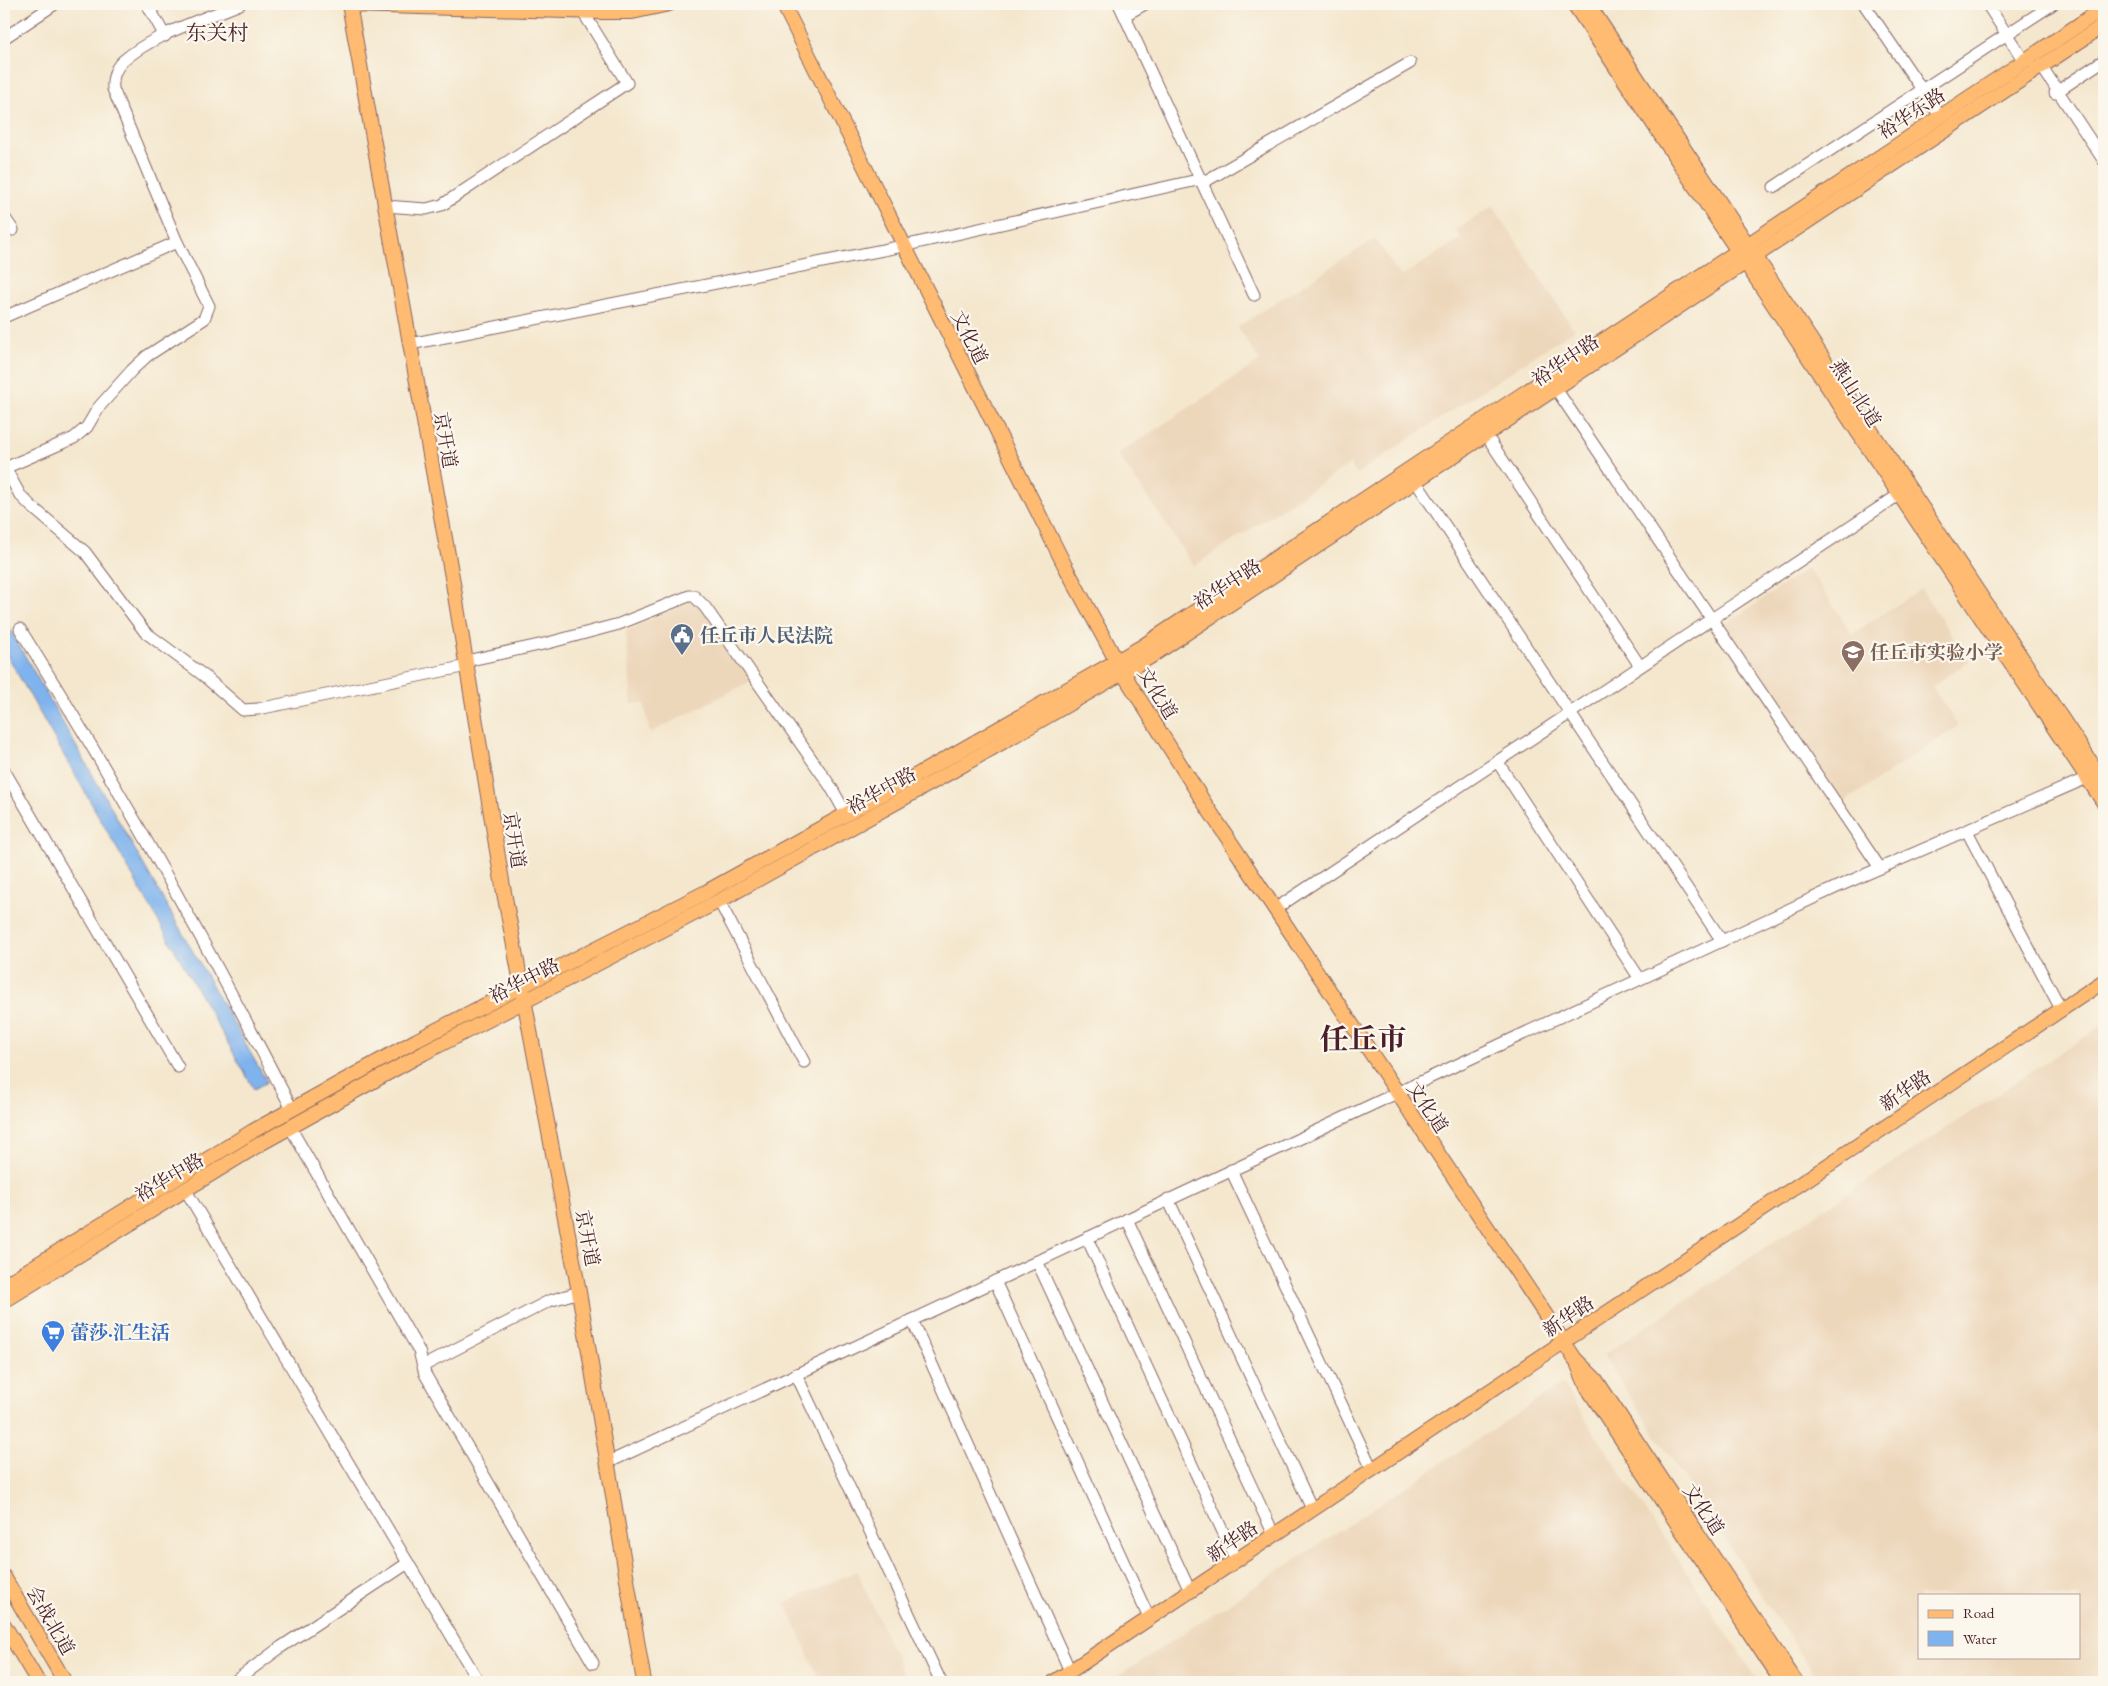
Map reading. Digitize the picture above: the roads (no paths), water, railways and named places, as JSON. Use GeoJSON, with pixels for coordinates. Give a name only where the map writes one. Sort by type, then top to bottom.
{"type":"FeatureCollection","features":[{"type":"Feature","properties":{"kind":"main road"},"geometry":{"type":"LineString","coordinates":[[349,4],[632,12],[669,4]]}},
{"type":"Feature","properties":{"kind":"main road","name":"京开道"},"geometry":{"type":"LineString","coordinates":[[349,4],[522,987],[579,1292],[644,1682]]}},
{"type":"Feature","properties":{"kind":"main road","name":"文化道"},"geometry":{"type":"LineString","coordinates":[[783,4],[1065,566],[1120,668],[1274,909],[1396,1093],[1563,1342],[1596,1380],[1796,1682]]}},
{"type":"Feature","properties":{"kind":"main road","name":"燕山北道"},"geometry":{"type":"LineString","coordinates":[[1574,4],[1744,247]]}},
{"type":"Feature","properties":{"kind":"main road","name":"燕山北道"},"geometry":{"type":"LineString","coordinates":[[1588,4],[1744,247],[2104,782]]}},
{"type":"Feature","properties":{"kind":"main road","name":"裕华东路"},"geometry":{"type":"LineString","coordinates":[[1744,247],[2104,8]]}},
{"type":"Feature","properties":{"kind":"main road","name":"裕华东路"},"geometry":{"type":"LineString","coordinates":[[1752,259],[2104,25]]}},
{"type":"Feature","properties":{"kind":"main road","name":"裕华中路"},"geometry":{"type":"LineString","coordinates":[[4,1284],[74,1239],[292,1110],[417,1040],[706,892],[846,814],[1120,668],[1744,247]]}},
{"type":"Feature","properties":{"kind":"main road","name":"燕山北道"},"geometry":{"type":"LineString","coordinates":[[1752,259],[1900,494],[2104,803]]}},
{"type":"Feature","properties":{"kind":"main road","name":"裕华中路"},"geometry":{"type":"LineString","coordinates":[[4,1301],[185,1189],[290,1127],[424,1053],[719,901],[949,774],[1416,482],[1752,259]]}},
{"type":"Feature","properties":{"kind":"main road","name":"新华路"},"geometry":{"type":"LineString","coordinates":[[1054,1682],[2104,981]]}},
{"type":"Feature","properties":{"kind":"main road","name":"文化道"},"geometry":{"type":"LineString","coordinates":[[1576,1359],[1586,1387],[1782,1682]]}},
{"type":"Feature","properties":{"kind":"main road","name":"会战北道"},"geometry":{"type":"LineString","coordinates":[[4,1577],[65,1682]]}},
{"type":"Feature","properties":{"kind":"main road"},"geometry":{"type":"LineString","coordinates":[[4,1625],[38,1682]]}},
{"type":"Feature","properties":{"kind":"street"},"geometry":{"type":"LineString","coordinates":[[4,38],[55,4]]}},
{"type":"Feature","properties":{"kind":"street"},"geometry":{"type":"LineString","coordinates":[[147,4],[164,36]]}},
{"type":"Feature","properties":{"kind":"street"},"geometry":{"type":"LineString","coordinates":[[240,4],[164,36],[123,62],[112,81],[113,89],[177,242],[209,306],[204,319],[147,356],[98,408],[87,427],[74,438],[4,467],[20,495],[85,552],[145,632],[203,676],[243,710],[258,709],[466,664],[548,644],[619,624],[689,596],[694,596],[705,607],[831,787],[846,814]]}},
{"type":"Feature","properties":{"kind":"street"},"geometry":{"type":"LineString","coordinates":[[1145,4],[1122,9],[1254,294]]}},
{"type":"Feature","properties":{"kind":"street"},"geometry":{"type":"LineString","coordinates":[[1864,4],[1940,116]]}},
{"type":"Feature","properties":{"kind":"street"},"geometry":{"type":"LineString","coordinates":[[1988,4],[2024,61]]}},
{"type":"Feature","properties":{"kind":"street"},"geometry":{"type":"LineString","coordinates":[[1774,187],[2049,5]]}},
{"type":"Feature","properties":{"kind":"street"},"geometry":{"type":"LineString","coordinates":[[385,206],[426,209],[442,205],[627,83],[583,12]]}},
{"type":"Feature","properties":{"kind":"street"},"geometry":{"type":"LineString","coordinates":[[2055,93],[2104,60]]}},
{"type":"Feature","properties":{"kind":"street"},"geometry":{"type":"LineString","coordinates":[[410,344],[904,246],[1203,181],[1410,63]]}},
{"type":"Feature","properties":{"kind":"street"},"geometry":{"type":"LineString","coordinates":[[2042,67],[2104,161]]}},
{"type":"Feature","properties":{"kind":"street"},"geometry":{"type":"LineString","coordinates":[[4,217],[13,230]]}},
{"type":"Feature","properties":{"kind":"street"},"geometry":{"type":"LineString","coordinates":[[4,317],[177,242]]}},
{"type":"Feature","properties":{"kind":"street"},"geometry":{"type":"LineString","coordinates":[[1556,389],[1880,868]]}},
{"type":"Feature","properties":{"kind":"street"},"geometry":{"type":"LineString","coordinates":[[1486,435],[1640,666]]}},
{"type":"Feature","properties":{"kind":"street"},"geometry":{"type":"LineString","coordinates":[[1416,482],[1722,941]]}},
{"type":"Feature","properties":{"kind":"street"},"geometry":{"type":"LineString","coordinates":[[1274,909],[1900,494]]}},
{"type":"Feature","properties":{"kind":"street"},"geometry":{"type":"LineString","coordinates":[[20,629],[66,701],[163,870],[246,1020],[292,1110]]}},
{"type":"Feature","properties":{"kind":"street"},"geometry":{"type":"LineString","coordinates":[[1497,761],[1640,979]]}},
{"type":"Feature","properties":{"kind":"street"},"geometry":{"type":"LineString","coordinates":[[4,770],[178,1067]]}},
{"type":"Feature","properties":{"kind":"street"},"geometry":{"type":"LineString","coordinates":[[607,1463],[1722,941],[1880,868],[2087,778]]}},
{"type":"Feature","properties":{"kind":"street"},"geometry":{"type":"LineString","coordinates":[[1967,831],[2061,1009]]}},
{"type":"Feature","properties":{"kind":"street"},"geometry":{"type":"LineString","coordinates":[[719,901],[804,1062]]}},
{"type":"Feature","properties":{"kind":"street"},"geometry":{"type":"LineString","coordinates":[[290,1127],[419,1351],[425,1374],[593,1663]]}},
{"type":"Feature","properties":{"kind":"street"},"geometry":{"type":"LineString","coordinates":[[1232,1170],[1372,1469]]}},
{"type":"Feature","properties":{"kind":"street"},"geometry":{"type":"LineString","coordinates":[[185,1189],[479,1682]]}},
{"type":"Feature","properties":{"kind":"street"},"geometry":{"type":"LineString","coordinates":[[1168,1199],[1312,1510]]}},
{"type":"Feature","properties":{"kind":"street"},"geometry":{"type":"LineString","coordinates":[[1127,1219],[1274,1535]]}},
{"type":"Feature","properties":{"kind":"street"},"geometry":{"type":"LineString","coordinates":[[1087,1238],[1236,1560]]}},
{"type":"Feature","properties":{"kind":"street"},"geometry":{"type":"LineString","coordinates":[[1036,1261],[1190,1591]]}},
{"type":"Feature","properties":{"kind":"street"},"geometry":{"type":"LineString","coordinates":[[995,1281],[1149,1618]]}},
{"type":"Feature","properties":{"kind":"street"},"geometry":{"type":"LineString","coordinates":[[423,1366],[544,1303],[579,1292]]}},
{"type":"Feature","properties":{"kind":"street"},"geometry":{"type":"LineString","coordinates":[[912,1320],[1070,1671]]}},
{"type":"Feature","properties":{"kind":"street"},"geometry":{"type":"LineString","coordinates":[[796,1374],[941,1682]]}},
{"type":"Feature","properties":{"kind":"street"},"geometry":{"type":"LineString","coordinates":[[234,1682],[281,1647],[408,1563]]}},
{"type":"Feature","properties":{"kind":"water"},"geometry":{"type":"Polygon","coordinates":[[[4,619],[267,1082],[254,1089],[4,650],[4,619]]]}},
{"type":"Feature","properties":{"kind":"place","name":"任丘市人民法院"},"geometry":{"type":"Point","coordinates":[682,656]}},
{"type":"Feature","properties":{"kind":"place","name":"任丘市实验小学"},"geometry":{"type":"Point","coordinates":[1853,673]}},
{"type":"Feature","properties":{"kind":"place","name":"蕾莎·汇生活"},"geometry":{"type":"Point","coordinates":[53,1353]}},
{"type":"Feature","properties":{"kind":"district","name":"东关村"},"geometry":{"type":"Point","coordinates":[217,33]}},
{"type":"Feature","properties":{"kind":"district","name":"任丘市"},"geometry":{"type":"Point","coordinates":[1363,1039]}}]}
